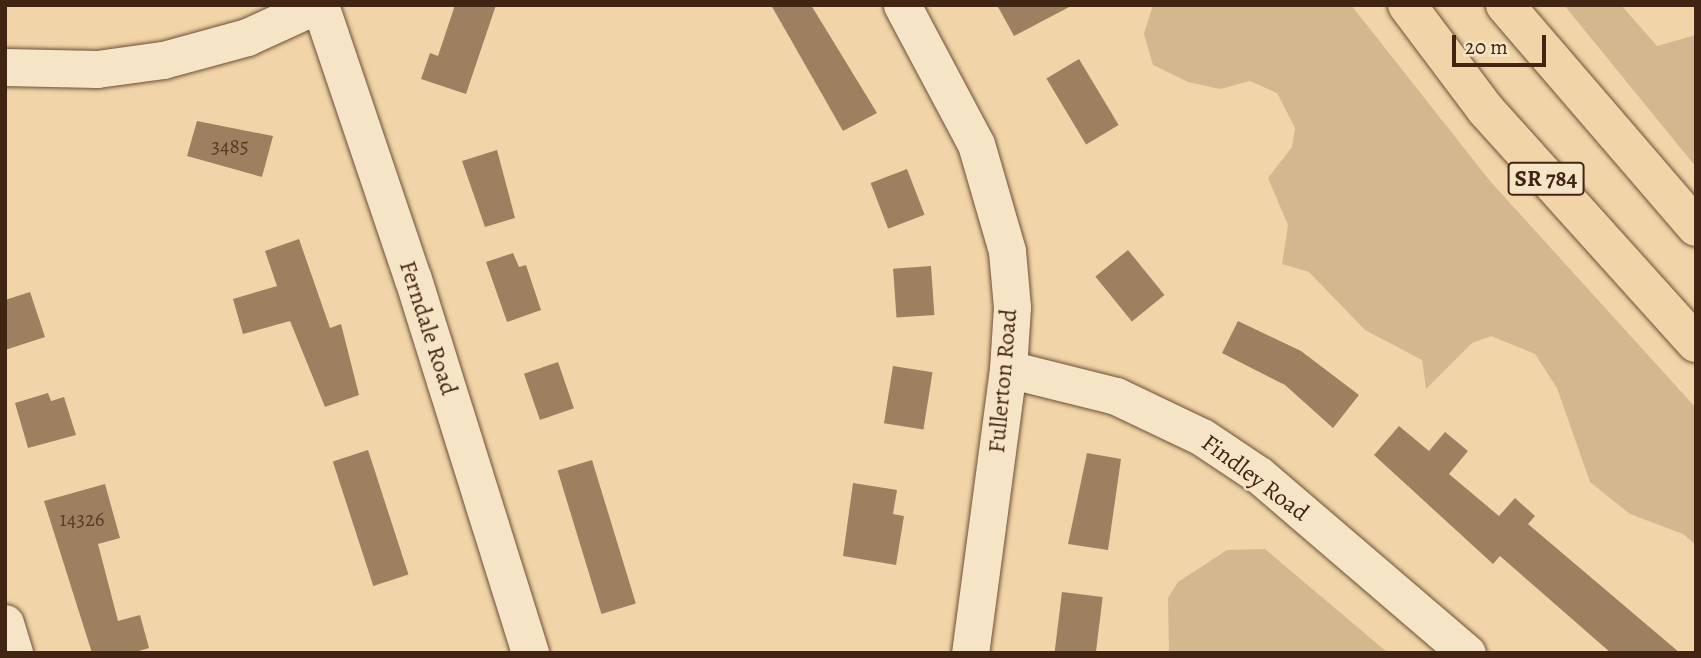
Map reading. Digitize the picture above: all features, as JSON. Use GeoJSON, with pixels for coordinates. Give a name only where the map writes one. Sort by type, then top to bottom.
{"type":"FeatureCollection","features":[{"type":"Feature","properties":{"kind":"main road","name":"SR 784"},"geometry":{"type":"LineString","coordinates":[[1407,5],[1485,109],[1696,343]]}},
{"type":"Feature","properties":{"kind":"main road"},"geometry":{"type":"LineString","coordinates":[[1506,5],[1696,227]]}},
{"type":"Feature","properties":{"kind":"street"},"geometry":{"type":"LineString","coordinates":[[5,67],[97,69],[163,60],[247,37],[319,5]]}},
{"type":"Feature","properties":{"kind":"street","name":"Ferndale Road"},"geometry":{"type":"LineString","coordinates":[[319,5],[414,279],[530,653]]}},
{"type":"Feature","properties":{"kind":"street","name":"Fullerton Road"},"geometry":{"type":"LineString","coordinates":[[902,5],[976,144],[998,207],[1012,307],[1009,369],[970,653]]}},
{"type":"Feature","properties":{"kind":"street","name":"Findley Road"},"geometry":{"type":"LineString","coordinates":[[1009,369],[1116,396],[1202,437],[1259,475],[1467,653]]}},
{"type":"Feature","properties":{"kind":"street"},"geometry":{"type":"LineString","coordinates":[[5,623],[14,653]]}},
{"type":"Feature","properties":{"kind":"shaded area"},"geometry":{"type":"Polygon","coordinates":[[[1153,5],[1351,5],[1490,181],[1696,408],[1696,545],[1683,534],[1630,514],[1590,482],[1557,388],[1535,354],[1491,336],[1472,343],[1426,389],[1422,360],[1365,330],[1309,272],[1282,264],[1288,225],[1268,178],[1292,147],[1295,128],[1277,93],[1250,81],[1220,89],[1188,82],[1153,65],[1144,34],[1153,5]]]}},
{"type":"Feature","properties":{"kind":"shaded area"},"geometry":{"type":"Polygon","coordinates":[[[1564,5],[1621,5],[1657,46],[1696,35],[1696,167],[1564,5]]]}},
{"type":"Feature","properties":{"kind":"shaded area"},"geometry":{"type":"Polygon","coordinates":[[[1265,549],[1388,653],[1169,653],[1168,598],[1178,582],[1227,550],[1265,549]]]}},
{"type":"Feature","properties":{"kind":"building"},"geometry":{"type":"Polygon","coordinates":[[[455,5],[496,5],[466,94],[421,79],[430,53],[438,56],[455,5]]]}},
{"type":"Feature","properties":{"kind":"building"},"geometry":{"type":"Polygon","coordinates":[[[771,5],[811,5],[877,113],[843,131],[771,5]]]}},
{"type":"Feature","properties":{"kind":"building"},"geometry":{"type":"Polygon","coordinates":[[[997,5],[1073,5],[1014,36],[997,5]]]}},
{"type":"Feature","properties":{"kind":"building"},"geometry":{"type":"Polygon","coordinates":[[[1079,59],[1119,125],[1086,145],[1046,79],[1079,59]]]}},
{"type":"Feature","properties":{"kind":"building"},"geometry":{"type":"Polygon","coordinates":[[[197,121],[273,136],[262,177],[187,156],[197,121]]]}},
{"type":"Feature","properties":{"kind":"building"},"geometry":{"type":"Polygon","coordinates":[[[497,150],[515,218],[485,227],[462,161],[497,150]]]}},
{"type":"Feature","properties":{"kind":"building"},"geometry":{"type":"Polygon","coordinates":[[[907,169],[925,215],[888,229],[871,183],[907,169]]]}},
{"type":"Feature","properties":{"kind":"building"},"geometry":{"type":"Polygon","coordinates":[[[299,239],[330,328],[341,324],[359,395],[325,407],[290,321],[243,334],[233,299],[277,286],[265,251],[299,239]]]}},
{"type":"Feature","properties":{"kind":"building"},"geometry":{"type":"Polygon","coordinates":[[[1128,250],[1165,295],[1132,322],[1095,276],[1128,250]]]}},
{"type":"Feature","properties":{"kind":"building"},"geometry":{"type":"Polygon","coordinates":[[[513,253],[519,267],[526,265],[541,310],[507,322],[486,262],[513,253]]]}},
{"type":"Feature","properties":{"kind":"building"},"geometry":{"type":"Polygon","coordinates":[[[931,266],[934,315],[897,318],[893,269],[931,266]]]}},
{"type":"Feature","properties":{"kind":"building"},"geometry":{"type":"Polygon","coordinates":[[[30,292],[45,337],[5,350],[5,300],[30,292]]]}},
{"type":"Feature","properties":{"kind":"building"},"geometry":{"type":"Polygon","coordinates":[[[1238,321],[1301,351],[1359,395],[1333,428],[1285,385],[1222,353],[1238,321]]]}},
{"type":"Feature","properties":{"kind":"building"},"geometry":{"type":"Polygon","coordinates":[[[558,362],[574,408],[540,420],[524,374],[558,362]]]}},
{"type":"Feature","properties":{"kind":"building"},"geometry":{"type":"Polygon","coordinates":[[[893,366],[933,372],[923,430],[884,423],[893,366]]]}},
{"type":"Feature","properties":{"kind":"building"},"geometry":{"type":"Polygon","coordinates":[[[48,393],[51,401],[64,397],[76,435],[28,448],[15,403],[48,393]]]}},
{"type":"Feature","properties":{"kind":"building"},"geometry":{"type":"Polygon","coordinates":[[[1399,426],[1429,451],[1445,432],[1468,451],[1449,474],[1499,516],[1515,498],[1535,516],[1528,524],[1680,653],[1611,653],[1500,556],[1493,564],[1374,455],[1399,426]]]}},
{"type":"Feature","properties":{"kind":"building"},"geometry":{"type":"Polygon","coordinates":[[[368,450],[408,575],[373,586],[333,461],[368,450]]]}},
{"type":"Feature","properties":{"kind":"building"},"geometry":{"type":"Polygon","coordinates":[[[1087,453],[1121,459],[1108,550],[1068,544],[1087,453]]]}},
{"type":"Feature","properties":{"kind":"building"},"geometry":{"type":"Polygon","coordinates":[[[592,460],[636,603],[601,614],[558,471],[592,460]]]}},
{"type":"Feature","properties":{"kind":"building"},"geometry":{"type":"Polygon","coordinates":[[[853,483],[897,490],[893,514],[904,516],[896,565],[843,556],[853,483]]]}},
{"type":"Feature","properties":{"kind":"building"},"geometry":{"type":"Polygon","coordinates":[[[105,484],[120,538],[98,544],[118,621],[140,615],[149,648],[132,653],[92,653],[44,501],[105,484]]]}},
{"type":"Feature","properties":{"kind":"building"},"geometry":{"type":"Polygon","coordinates":[[[1062,592],[1103,597],[1096,653],[1055,653],[1062,592]]]}}]}
